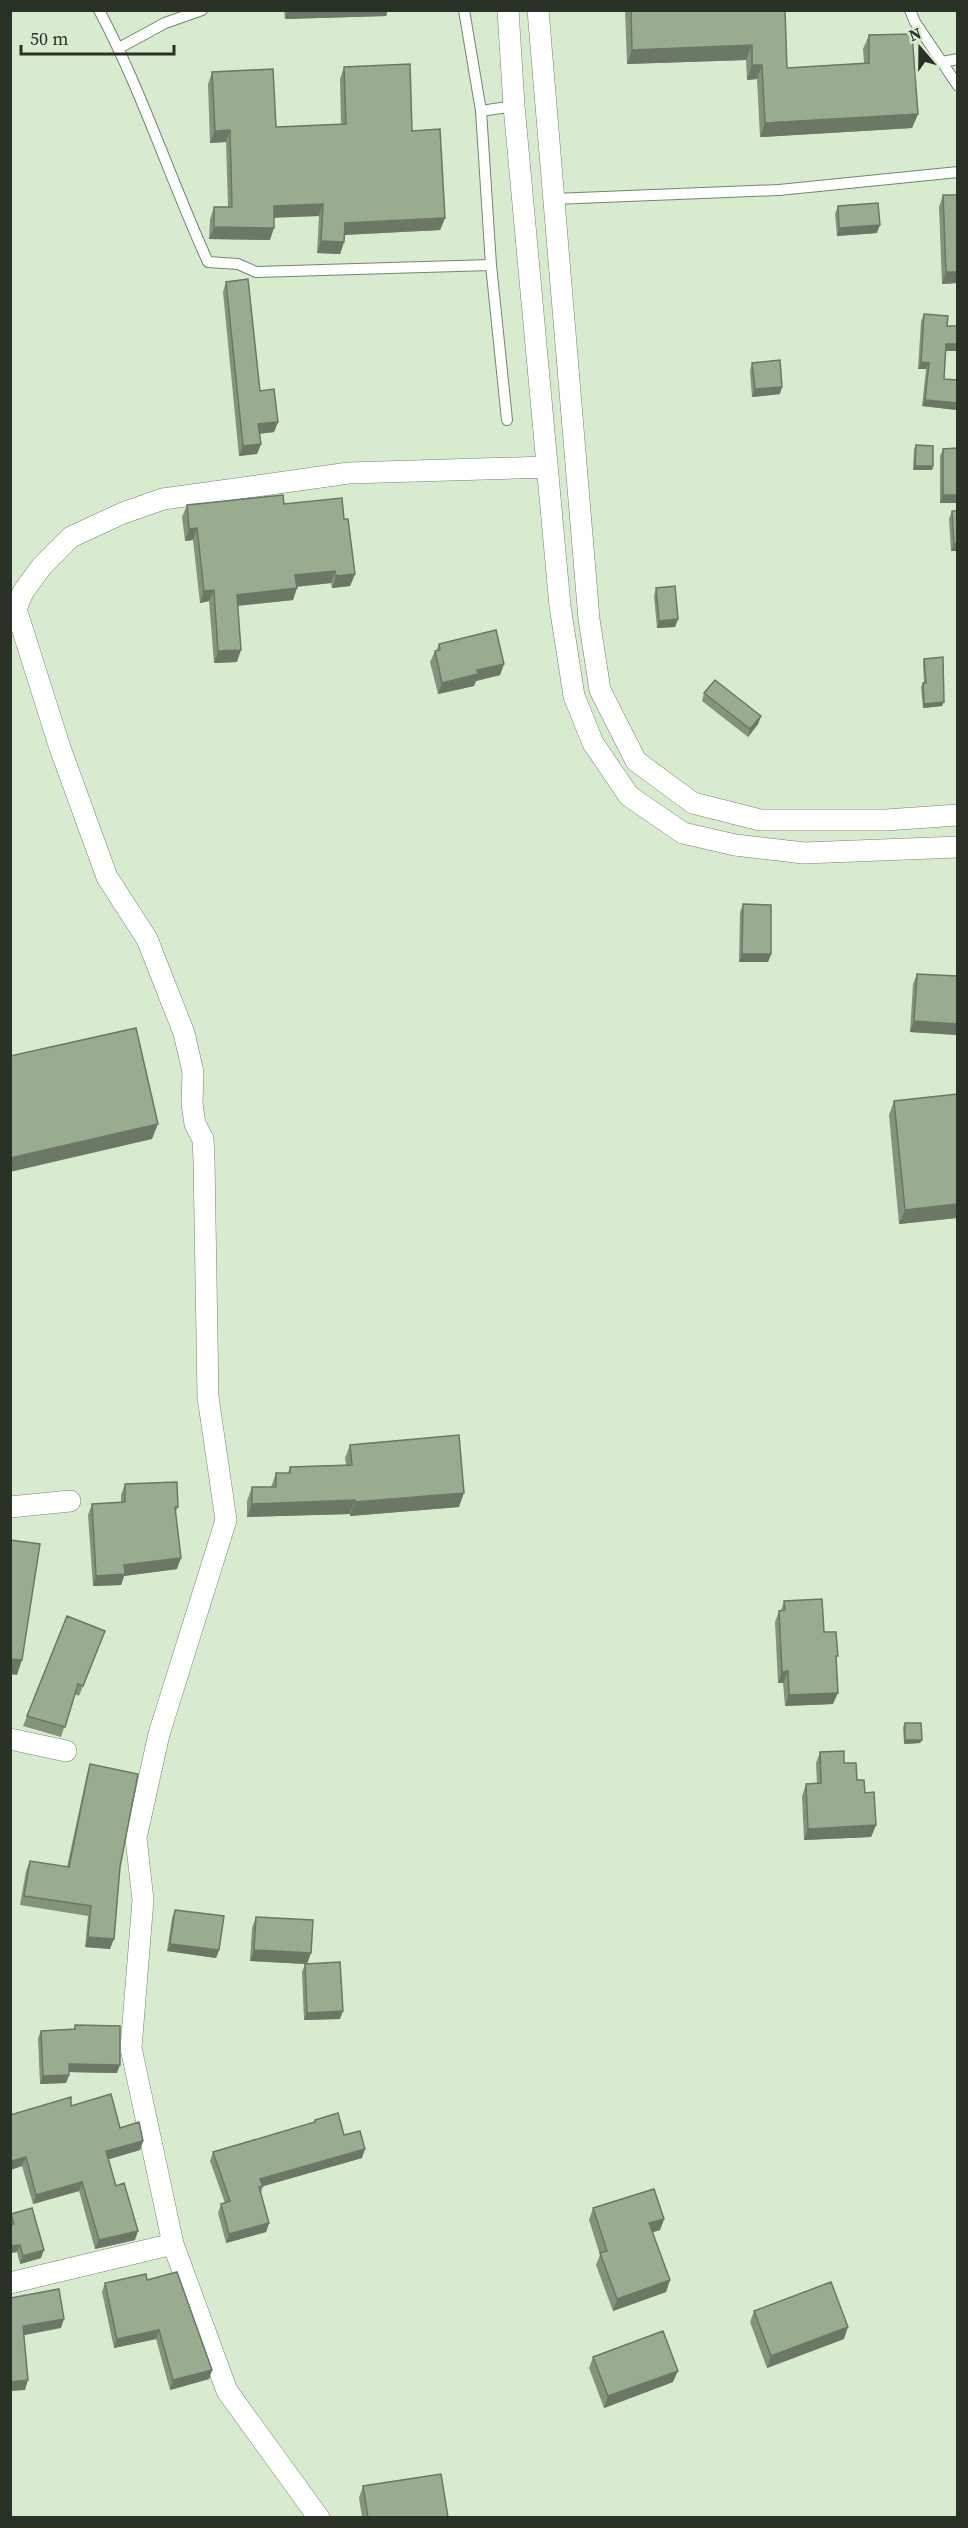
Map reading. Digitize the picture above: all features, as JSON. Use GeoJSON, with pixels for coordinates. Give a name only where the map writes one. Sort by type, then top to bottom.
{"type":"FeatureCollection","features":[{"type":"Feature","properties":{"kind":"street"},"geometry":{"type":"LineString","coordinates":[[508,10],[514,106],[560,606],[574,696],[593,743],[629,796],[682,832],[735,845],[804,853],[957,848]]}},
{"type":"Feature","properties":{"kind":"street"},"geometry":{"type":"LineString","coordinates":[[538,10],[589,619],[600,690],[636,761],[693,803],[760,820],[886,820],[957,815]]}},
{"type":"Feature","properties":{"kind":"street"},"geometry":{"type":"LineString","coordinates":[[319,2517],[227,2391],[173,2244],[131,2048],[143,1900],[136,1838],[159,1734],[226,1520],[208,1397],[202,1139],[195,1124],[192,1104],[193,1072],[184,1033],[147,939],[107,877],[13,609],[42,566],[71,537],[123,513],[164,499],[349,473],[547,467]]}},
{"type":"Feature","properties":{"kind":"street"},"geometry":{"type":"LineString","coordinates":[[10,1507],[70,1501]]}},
{"type":"Feature","properties":{"kind":"street"},"geometry":{"type":"LineString","coordinates":[[10,1739],[66,1751]]}},
{"type":"Feature","properties":{"kind":"street"},"geometry":{"type":"LineString","coordinates":[[10,2283],[173,2244]]}},
{"type":"Feature","properties":{"kind":"lane"},"geometry":{"type":"LineString","coordinates":[[99,10],[119,48],[208,262],[238,264],[256,272],[491,265]]}},
{"type":"Feature","properties":{"kind":"lane"},"geometry":{"type":"LineString","coordinates":[[119,48],[165,23],[202,10]]}},
{"type":"Feature","properties":{"kind":"lane"},"geometry":{"type":"LineString","coordinates":[[464,10],[481,111],[491,265],[507,420]]}},
{"type":"Feature","properties":{"kind":"lane"},"geometry":{"type":"LineString","coordinates":[[910,10],[915,22],[957,86]]}},
{"type":"Feature","properties":{"kind":"lane"},"geometry":{"type":"LineString","coordinates":[[942,62],[957,60]]}},
{"type":"Feature","properties":{"kind":"lane"},"geometry":{"type":"LineString","coordinates":[[481,111],[514,106]]}},
{"type":"Feature","properties":{"kind":"lane"},"geometry":{"type":"LineString","coordinates":[[554,199],[779,190],[957,172]]}},
{"type":"Feature","properties":{"kind":"building"},"geometry":{"type":"Polygon","coordinates":[[[631,10],[785,10],[787,68],[869,63],[869,35],[912,34],[918,114],[765,123],[762,65],[752,65],[752,45],[632,50],[631,10]]]}},
{"type":"Feature","properties":{"kind":"building"},"geometry":{"type":"Polygon","coordinates":[[[410,64],[412,131],[440,129],[445,218],[345,223],[344,242],[321,241],[323,204],[274,206],[274,228],[214,227],[214,207],[232,207],[230,130],[215,131],[212,72],[273,69],[276,127],[346,124],[344,67],[410,64]]]}},
{"type":"Feature","properties":{"kind":"building"},"geometry":{"type":"Polygon","coordinates":[[[943,195],[957,195],[957,272],[946,272],[943,195]]]}},
{"type":"Feature","properties":{"kind":"building"},"geometry":{"type":"Polygon","coordinates":[[[878,203],[880,225],[839,228],[838,206],[878,203]]]}},
{"type":"Feature","properties":{"kind":"building"},"geometry":{"type":"Polygon","coordinates":[[[248,279],[260,391],[274,389],[278,422],[258,424],[261,444],[243,446],[226,282],[248,279]]]}},
{"type":"Feature","properties":{"kind":"building"},"geometry":{"type":"Polygon","coordinates":[[[924,314],[948,316],[947,326],[957,326],[957,344],[946,344],[944,379],[957,380],[957,403],[925,400],[929,363],[921,362],[924,314]]]}},
{"type":"Feature","properties":{"kind":"building"},"geometry":{"type":"Polygon","coordinates":[[[780,360],[782,387],[755,389],[752,363],[780,360]]]}},
{"type":"Feature","properties":{"kind":"building"},"geometry":{"type":"Polygon","coordinates":[[[916,445],[933,446],[933,466],[915,466],[916,445]]]}},
{"type":"Feature","properties":{"kind":"building"},"geometry":{"type":"Polygon","coordinates":[[[957,448],[957,495],[943,495],[943,449],[957,448]]]}},
{"type":"Feature","properties":{"kind":"building"},"geometry":{"type":"Polygon","coordinates":[[[283,495],[284,504],[342,498],[344,519],[348,519],[355,574],[336,576],[335,571],[295,575],[297,588],[237,595],[241,650],[218,651],[214,590],[204,591],[197,528],[189,529],[187,505],[283,495]]]}},
{"type":"Feature","properties":{"kind":"building"},"geometry":{"type":"Polygon","coordinates":[[[952,511],[957,511],[957,543],[954,544],[952,511]]]}},
{"type":"Feature","properties":{"kind":"building"},"geometry":{"type":"Polygon","coordinates":[[[675,586],[678,619],[659,621],[656,588],[675,586]]]}},
{"type":"Feature","properties":{"kind":"building"},"geometry":{"type":"Polygon","coordinates":[[[496,630],[504,664],[477,670],[478,674],[442,683],[435,651],[440,650],[439,644],[496,630]]]}},
{"type":"Feature","properties":{"kind":"building"},"geometry":{"type":"Polygon","coordinates":[[[943,657],[944,702],[924,704],[923,683],[926,683],[924,659],[943,657]]]}},
{"type":"Feature","properties":{"kind":"building"},"geometry":{"type":"Polygon","coordinates":[[[715,680],[761,716],[750,729],[704,693],[715,680]]]}},
{"type":"Feature","properties":{"kind":"building"},"geometry":{"type":"Polygon","coordinates":[[[743,904],[771,905],[771,954],[742,954],[743,904]]]}},
{"type":"Feature","properties":{"kind":"building"},"geometry":{"type":"Polygon","coordinates":[[[917,974],[957,976],[957,1024],[914,1021],[917,974]]]}},
{"type":"Feature","properties":{"kind":"building"},"geometry":{"type":"Polygon","coordinates":[[[136,1028],[158,1124],[10,1158],[10,1056],[136,1028]]]}},
{"type":"Feature","properties":{"kind":"building"},"geometry":{"type":"Polygon","coordinates":[[[957,1094],[957,1204],[905,1210],[894,1101],[957,1094]]]}},
{"type":"Feature","properties":{"kind":"building"},"geometry":{"type":"Polygon","coordinates":[[[459,1435],[464,1493],[355,1502],[355,1500],[252,1504],[252,1487],[276,1487],[276,1473],[290,1473],[290,1467],[352,1465],[350,1445],[459,1435]]]}},
{"type":"Feature","properties":{"kind":"building"},"geometry":{"type":"Polygon","coordinates":[[[177,1482],[178,1507],[175,1507],[181,1558],[124,1565],[125,1574],[96,1576],[92,1504],[125,1502],[125,1484],[177,1482]]]}},
{"type":"Feature","properties":{"kind":"building"},"geometry":{"type":"Polygon","coordinates":[[[10,1540],[40,1544],[22,1660],[10,1659],[10,1540]]]}},
{"type":"Feature","properties":{"kind":"building"},"geometry":{"type":"Polygon","coordinates":[[[822,1599],[824,1632],[836,1632],[838,1693],[789,1695],[788,1671],[782,1672],[779,1611],[785,1610],[784,1601],[822,1599]]]}},
{"type":"Feature","properties":{"kind":"building"},"geometry":{"type":"Polygon","coordinates":[[[67,1616],[105,1631],[83,1686],[78,1684],[65,1727],[27,1716],[67,1616]]]}},
{"type":"Feature","properties":{"kind":"building"},"geometry":{"type":"Polygon","coordinates":[[[905,1723],[921,1723],[922,1740],[905,1740],[905,1723]]]}},
{"type":"Feature","properties":{"kind":"building"},"geometry":{"type":"Polygon","coordinates":[[[844,1751],[844,1763],[856,1763],[857,1780],[864,1780],[865,1793],[874,1792],[876,1825],[808,1829],[806,1784],[821,1783],[820,1752],[844,1751]]]}},
{"type":"Feature","properties":{"kind":"building"},"geometry":{"type":"Polygon","coordinates":[[[90,1764],[138,1774],[120,1867],[114,1939],[88,1937],[91,1906],[24,1896],[30,1861],[69,1867],[90,1764]]]}},
{"type":"Feature","properties":{"kind":"building"},"geometry":{"type":"Polygon","coordinates":[[[175,1910],[224,1916],[219,1950],[170,1944],[175,1910]]]}},
{"type":"Feature","properties":{"kind":"building"},"geometry":{"type":"Polygon","coordinates":[[[256,1917],[313,1920],[311,1953],[254,1950],[256,1917]]]}},
{"type":"Feature","properties":{"kind":"building"},"geometry":{"type":"Polygon","coordinates":[[[340,1962],[343,2011],[307,2013],[305,1964],[340,1962]]]}},
{"type":"Feature","properties":{"kind":"building"},"geometry":{"type":"Polygon","coordinates":[[[75,2025],[120,2026],[120,2065],[69,2064],[69,2075],[43,2076],[41,2031],[75,2029],[75,2025]]]}},
{"type":"Feature","properties":{"kind":"building"},"geometry":{"type":"Polygon","coordinates":[[[111,2094],[120,2128],[139,2122],[143,2141],[106,2151],[116,2186],[124,2183],[138,2231],[99,2240],[82,2182],[36,2195],[26,2157],[12,2161],[10,2158],[10,2115],[71,2097],[71,2106],[111,2094]]]}},
{"type":"Feature","properties":{"kind":"building"},"geometry":{"type":"Polygon","coordinates":[[[338,2113],[344,2135],[360,2131],[365,2149],[260,2179],[263,2186],[259,2187],[269,2223],[229,2234],[221,2204],[230,2201],[213,2152],[338,2113]]]}},
{"type":"Feature","properties":{"kind":"building"},"geometry":{"type":"Polygon","coordinates":[[[654,2189],[664,2219],[649,2223],[670,2280],[617,2299],[600,2253],[607,2251],[593,2208],[654,2189]]]}},
{"type":"Feature","properties":{"kind":"building"},"geometry":{"type":"Polygon","coordinates":[[[32,2208],[44,2250],[23,2256],[20,2245],[10,2246],[10,2224],[14,2224],[11,2214],[32,2208]]]}},
{"type":"Feature","properties":{"kind":"building"},"geometry":{"type":"Polygon","coordinates":[[[177,2272],[212,2370],[173,2380],[159,2330],[117,2339],[105,2283],[146,2274],[147,2280],[177,2272]]]}},
{"type":"Feature","properties":{"kind":"building"},"geometry":{"type":"Polygon","coordinates":[[[831,2282],[848,2327],[771,2356],[754,2311],[831,2282]]]}},
{"type":"Feature","properties":{"kind":"building"},"geometry":{"type":"Polygon","coordinates":[[[59,2289],[64,2319],[23,2326],[28,2380],[10,2382],[10,2298],[59,2289]]]}},
{"type":"Feature","properties":{"kind":"building"},"geometry":{"type":"Polygon","coordinates":[[[663,2331],[678,2371],[608,2396],[593,2357],[663,2331]]]}},
{"type":"Feature","properties":{"kind":"building"},"geometry":{"type":"Polygon","coordinates":[[[441,2474],[448,2517],[368,2517],[363,2486],[441,2474]]]}}]}
